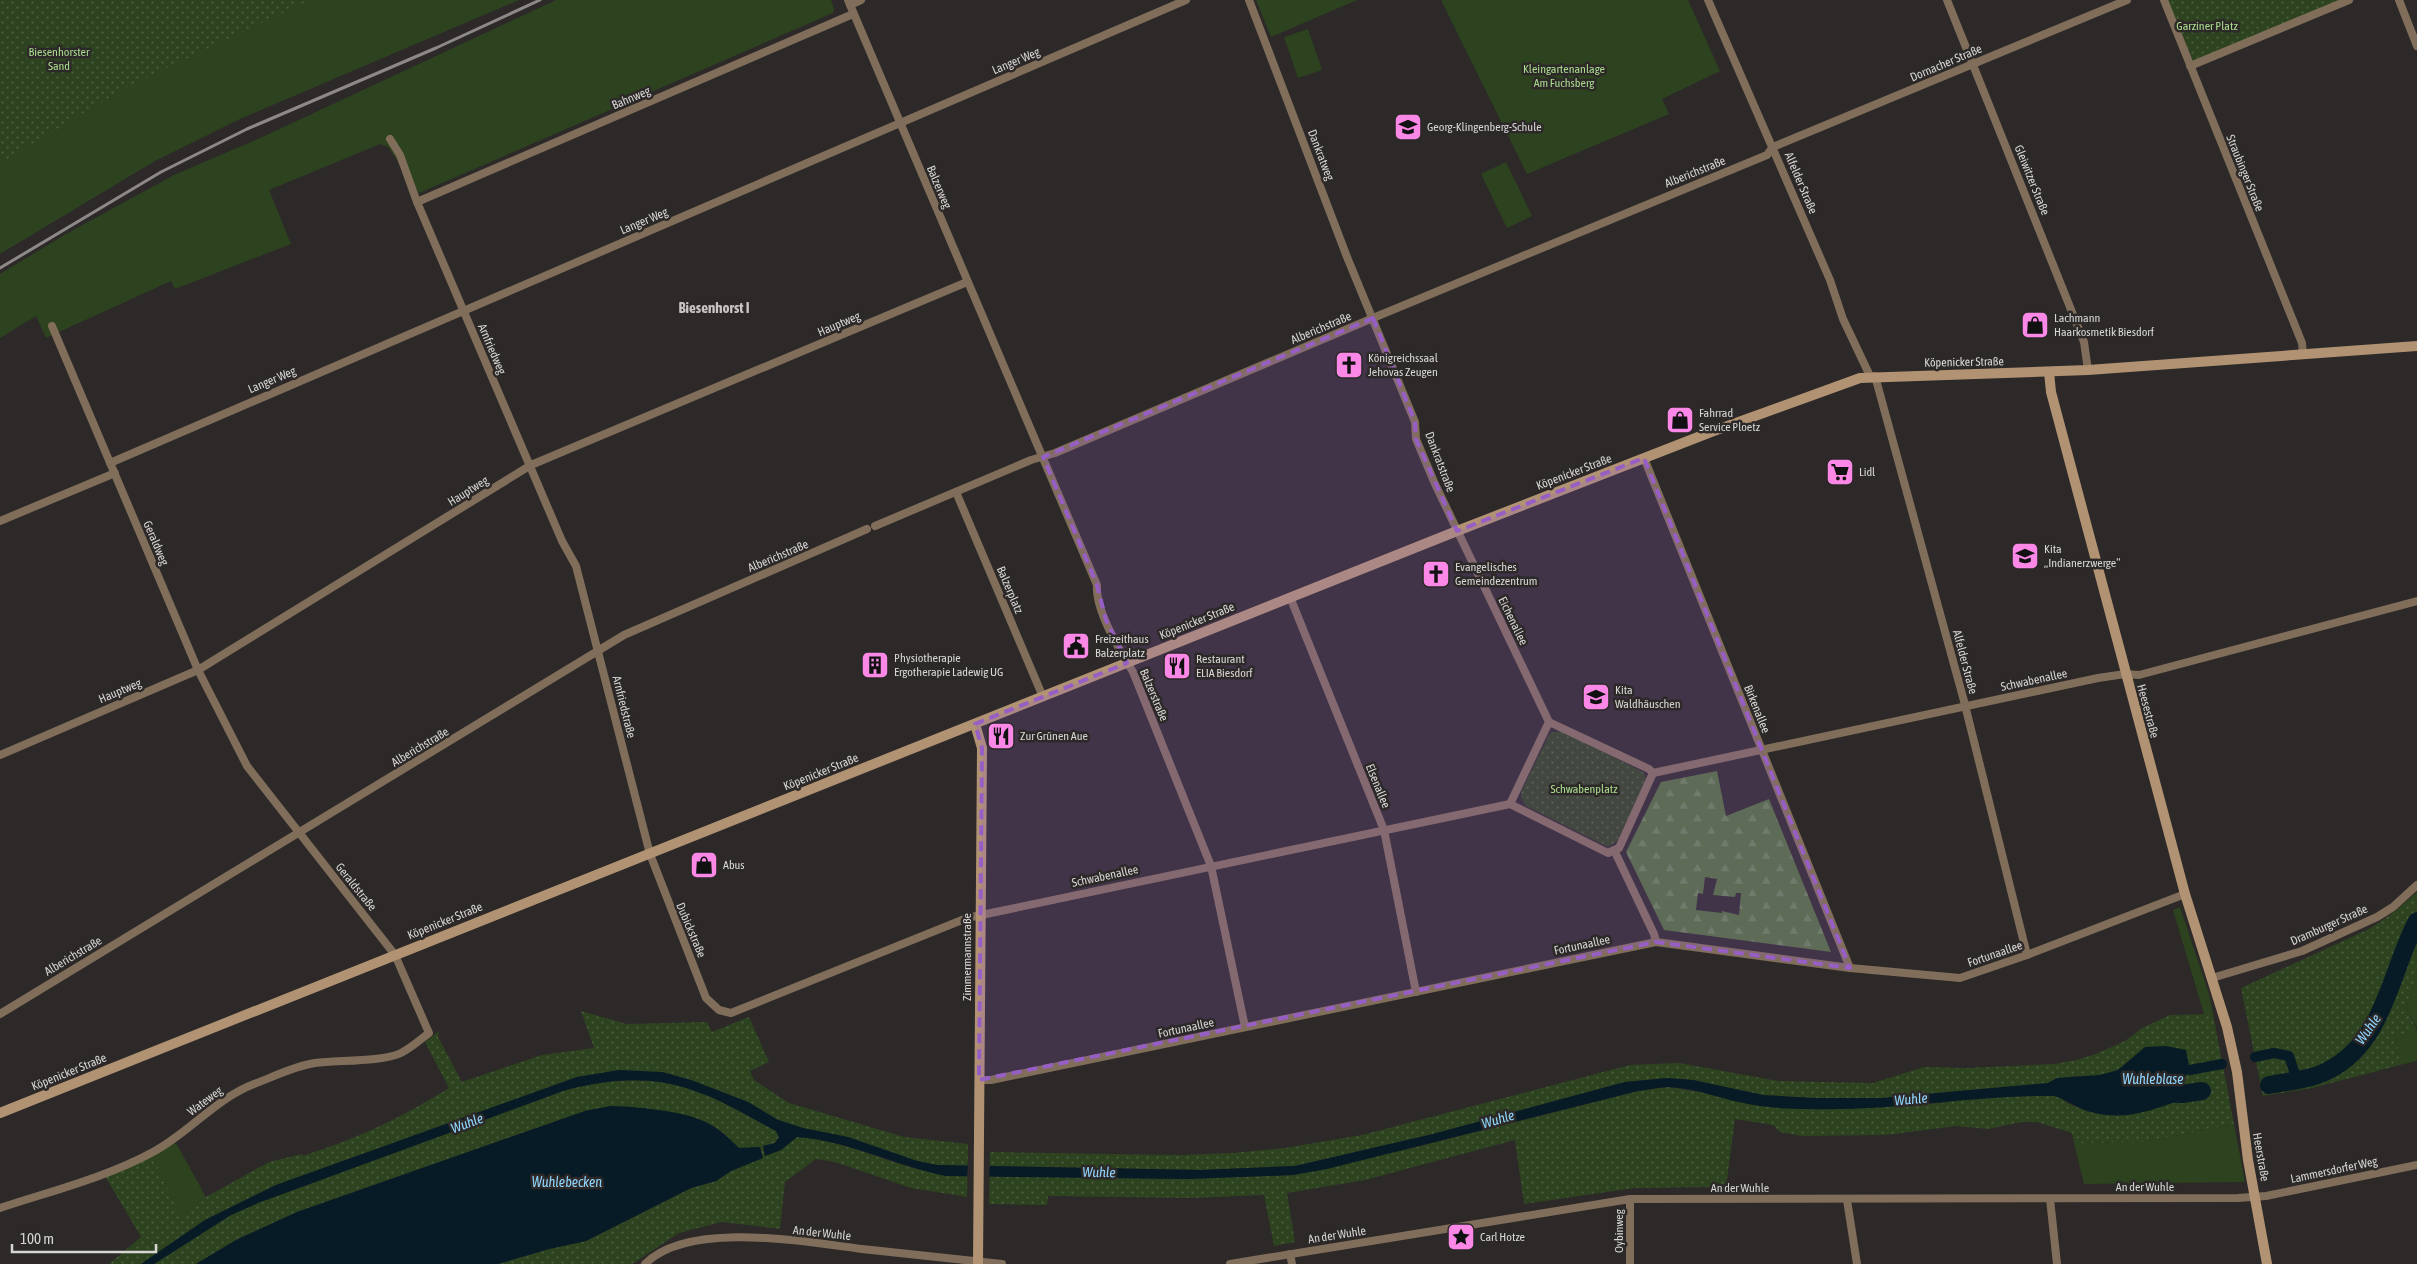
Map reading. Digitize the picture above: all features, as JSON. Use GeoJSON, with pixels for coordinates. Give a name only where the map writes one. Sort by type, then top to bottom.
{"type":"FeatureCollection","features":[{"type":"Feature","properties":{"kind":"main road","name":"Köpenicker Straße"},"geometry":{"type":"LineString","coordinates":[[0,1113],[1043,697],[1456,530],[1798,400],[1872,376],[2088,370],[2417,346]]}},
{"type":"Feature","properties":{"kind":"main road","name":"Heesestraße"},"geometry":{"type":"LineString","coordinates":[[2049,372],[2052,396],[2125,674],[2185,894],[2212,978],[2233,1054]]}},
{"type":"Feature","properties":{"kind":"main road","name":"Zimmermannstraße"},"geometry":{"type":"LineString","coordinates":[[975,724],[982,748],[978,1263]]}},
{"type":"Feature","properties":{"kind":"main road","name":"Heerstraße"},"geometry":{"type":"LineString","coordinates":[[2233,1054],[2237,1072],[2241,1118],[2268,1264]]}},
{"type":"Feature","properties":{"kind":"street"},"geometry":{"type":"LineString","coordinates":[[849,2],[861,0]]}},
{"type":"Feature","properties":{"kind":"street","name":"Langer Weg"},"geometry":{"type":"LineString","coordinates":[[110,463],[1186,0]]}},
{"type":"Feature","properties":{"kind":"street","name":"Dankratweg"},"geometry":{"type":"LineString","coordinates":[[1249,0],[1373,318]]}},
{"type":"Feature","properties":{"kind":"street","name":"Alfelder Straße"},"geometry":{"type":"LineString","coordinates":[[1708,0],[1830,280],[1843,319],[1872,376],[1911,503],[2028,955]]}},
{"type":"Feature","properties":{"kind":"street","name":"Gleiwitzer Straße"},"geometry":{"type":"LineString","coordinates":[[1947,0],[2084,342],[2088,370]]}},
{"type":"Feature","properties":{"kind":"street","name":"Dornacher Straße"},"geometry":{"type":"LineString","coordinates":[[1773,147],[2127,0]]}},
{"type":"Feature","properties":{"kind":"street","name":"Straubinger Straße"},"geometry":{"type":"LineString","coordinates":[[2164,0],[2302,343],[2304,354]]}},
{"type":"Feature","properties":{"kind":"street"},"geometry":{"type":"LineString","coordinates":[[2190,66],[2349,0]]}},
{"type":"Feature","properties":{"kind":"street"},"geometry":{"type":"LineString","coordinates":[[2399,0],[2417,46]]}},
{"type":"Feature","properties":{"kind":"street","name":"Balzerweg"},"geometry":{"type":"LineString","coordinates":[[849,2],[1011,382]]}},
{"type":"Feature","properties":{"kind":"street","name":"Bahnweg"},"geometry":{"type":"LineString","coordinates":[[417,202],[854,14]]}},
{"type":"Feature","properties":{"kind":"street","name":"Arnfriedweg"},"geometry":{"type":"LineString","coordinates":[[390,139],[400,155],[417,202],[562,541],[576,566]]}},
{"type":"Feature","properties":{"kind":"street","name":"Alberichstraße"},"geometry":{"type":"LineString","coordinates":[[0,1014],[634,630],[956,492],[1767,155],[1773,147]]}},
{"type":"Feature","properties":{"kind":"street","name":"Hauptweg"},"geometry":{"type":"LineString","coordinates":[[0,755],[198,670],[531,465],[967,282]]}},
{"type":"Feature","properties":{"kind":"street","name":"Dankratstraße"},"geometry":{"type":"LineString","coordinates":[[1373,318],[1415,422],[1416,439],[1456,530]]}},
{"type":"Feature","properties":{"kind":"street","name":"Geraldweg"},"geometry":{"type":"LineString","coordinates":[[52,326],[198,670],[247,766]]}},
{"type":"Feature","properties":{"kind":"street","name":"Balzerstraße"},"geometry":{"type":"LineString","coordinates":[[1011,382],[1096,585],[1097,597],[1106,620],[1138,684],[1211,866],[1244,1027]]}},
{"type":"Feature","properties":{"kind":"street","name":"Birkenallee"},"geometry":{"type":"LineString","coordinates":[[1644,458],[1850,968]]}},
{"type":"Feature","properties":{"kind":"street"},"geometry":{"type":"LineString","coordinates":[[0,521],[115,473]]}},
{"type":"Feature","properties":{"kind":"street","name":"Balzerplatz"},"geometry":{"type":"LineString","coordinates":[[956,492],[1043,697]]}},
{"type":"Feature","properties":{"kind":"street","name":"Eichenallee"},"geometry":{"type":"LineString","coordinates":[[1456,530],[1549,722]]}},
{"type":"Feature","properties":{"kind":"street","name":"Arnfriedstraße"},"geometry":{"type":"LineString","coordinates":[[576,566],[650,854]]}},
{"type":"Feature","properties":{"kind":"street","name":"Elsenallee"},"geometry":{"type":"LineString","coordinates":[[1290,597],[1384,830],[1416,992]]}},
{"type":"Feature","properties":{"kind":"street","name":"Schwabenallee"},"geometry":{"type":"LineString","coordinates":[[1653,773],[1964,706],[2125,674],[2139,675],[2417,601]]}},
{"type":"Feature","properties":{"kind":"street"},"geometry":{"type":"LineString","coordinates":[[1549,722],[1649,769],[1653,773],[1619,848],[1614,852],[1608,853],[1510,804],[1549,722]]}},
{"type":"Feature","properties":{"kind":"street","name":"Geraldstraße"},"geometry":{"type":"LineString","coordinates":[[247,766],[298,834],[395,955],[429,1033]]}},
{"type":"Feature","properties":{"kind":"street","name":"Schwabenallee"},"geometry":{"type":"LineString","coordinates":[[719,1010],[731,1013],[941,928],[980,915],[1510,804]]}},
{"type":"Feature","properties":{"kind":"street"},"geometry":{"type":"LineString","coordinates":[[1614,852],[1654,934],[1656,942]]}},
{"type":"Feature","properties":{"kind":"street","name":"Dubickstraße"},"geometry":{"type":"LineString","coordinates":[[650,854],[706,998],[719,1010]]}},
{"type":"Feature","properties":{"kind":"street","name":"Dramburger Straße"},"geometry":{"type":"LineString","coordinates":[[2212,978],[2302,951],[2377,917],[2393,907],[2417,885]]}},
{"type":"Feature","properties":{"kind":"street","name":"Fortunaallee"},"geometry":{"type":"LineString","coordinates":[[979,1080],[991,1080],[1656,942],[1850,968],[1960,978],[2028,955],[2185,894]]}},
{"type":"Feature","properties":{"kind":"street","name":"Wateweg"},"geometry":{"type":"LineString","coordinates":[[0,1208],[28,1201],[112,1170],[153,1152],[172,1140],[219,1102],[251,1085],[314,1063],[360,1060],[400,1054],[429,1033]]}},
{"type":"Feature","properties":{"kind":"street","name":"Lammersdorfer Weg"},"geometry":{"type":"LineString","coordinates":[[2255,1196],[2417,1165]]}},
{"type":"Feature","properties":{"kind":"street","name":"An der Wuhle"},"geometry":{"type":"LineString","coordinates":[[1230,1264],[1630,1199],[1847,1200],[2255,1196]]}},
{"type":"Feature","properties":{"kind":"street","name":"Oybinweg"},"geometry":{"type":"LineString","coordinates":[[1630,1199],[1630,1264]]}},
{"type":"Feature","properties":{"kind":"street"},"geometry":{"type":"LineString","coordinates":[[2050,1199],[2057,1264]]}},
{"type":"Feature","properties":{"kind":"street"},"geometry":{"type":"LineString","coordinates":[[1847,1200],[1857,1264]]}},
{"type":"Feature","properties":{"kind":"street","name":"An der Wuhle"},"geometry":{"type":"LineString","coordinates":[[646,1264],[663,1251],[693,1242],[740,1237],[1002,1264]]}},
{"type":"Feature","properties":{"kind":"street"},"geometry":{"type":"LineString","coordinates":[[1290,1254],[1292,1264]]}},
{"type":"Feature","properties":{"kind":"highlighted area"},"geometry":{"type":"Polygon","coordinates":[[[1373,318],[1415,422],[1416,439],[1457,531],[1644,458],[1850,968],[1656,942],[979,1080],[982,748],[975,724],[1127,663],[1106,620],[1097,585],[1043,457],[1373,318]]]}},
{"type":"Feature","properties":{"kind":"green space","name":"Biesenhorster Sand"},"geometry":{"type":"Polygon","coordinates":[[[0,0],[519,0],[242,118],[155,161],[0,254],[0,0]]]}},
{"type":"Feature","properties":{"kind":"green space","name":"Biesenhorster Sand"},"geometry":{"type":"Polygon","coordinates":[[[0,0],[310,0],[129,86],[0,163],[0,0]]]}},
{"type":"Feature","properties":{"kind":"green space"},"geometry":{"type":"Polygon","coordinates":[[[556,0],[831,0],[834,9],[833,13],[419,193],[388,147],[380,144],[269,190],[291,244],[175,289],[171,281],[46,338],[36,316],[0,338],[0,274],[66,234],[174,175],[258,139],[556,0]]]}},
{"type":"Feature","properties":{"kind":"green space"},"geometry":{"type":"Polygon","coordinates":[[[1256,0],[1357,0],[1271,37],[1256,0]]]}},
{"type":"Feature","properties":{"kind":"green space","name":"Kleingartenanlage Am Fuchsberg"},"geometry":{"type":"Polygon","coordinates":[[[1441,0],[1688,0],[1720,71],[1662,99],[1669,114],[1527,174],[1441,0]]]}},
{"type":"Feature","properties":{"kind":"green space","name":"Garziner Platz"},"geometry":{"type":"Polygon","coordinates":[[[2168,0],[2341,0],[2193,61],[2168,0]]]}},
{"type":"Feature","properties":{"kind":"green space"},"geometry":{"type":"Polygon","coordinates":[[[1308,29],[1322,70],[1298,78],[1284,37],[1308,29]]]}},
{"type":"Feature","properties":{"kind":"green space"},"geometry":{"type":"Polygon","coordinates":[[[1506,162],[1532,216],[1507,228],[1481,174],[1506,162]]]}},
{"type":"Feature","properties":{"kind":"green space","name":"Schwabenplatz"},"geometry":{"type":"Polygon","coordinates":[[[1561,731],[1643,772],[1647,780],[1617,841],[1608,847],[1526,806],[1521,797],[1521,792],[1550,733],[1561,731]]]}},
{"type":"Feature","properties":{"kind":"green space"},"geometry":{"type":"Polygon","coordinates":[[[1717,771],[1726,816],[1769,799],[1831,952],[1664,930],[1626,852],[1661,782],[1717,771]],[[1705,877],[1703,894],[1698,893],[1696,910],[1722,913],[1722,911],[1739,915],[1741,893],[1736,893],[1735,897],[1713,895],[1717,879],[1705,877]]]}},
{"type":"Feature","properties":{"kind":"green space"},"geometry":{"type":"Polygon","coordinates":[[[2417,892],[2417,972],[2406,1008],[2417,1030],[2396,1037],[2400,1065],[2312,1088],[2263,1096],[2241,988],[2369,929],[2393,913],[2417,892]]]}},
{"type":"Feature","properties":{"kind":"green space"},"geometry":{"type":"Polygon","coordinates":[[[2180,907],[2209,994],[2213,1014],[2204,1014],[2173,910],[2180,907]]]}},
{"type":"Feature","properties":{"kind":"green space"},"geometry":{"type":"Polygon","coordinates":[[[2417,972],[2417,1028],[2406,1008],[2417,972]]]}},
{"type":"Feature","properties":{"kind":"green space"},"geometry":{"type":"Polygon","coordinates":[[[581,1011],[627,1024],[707,1022],[712,1032],[749,1017],[769,1062],[750,1071],[754,1080],[789,1103],[904,1137],[968,1144],[967,1197],[911,1188],[835,1162],[816,1159],[785,1182],[780,1229],[722,1222],[679,1233],[632,1264],[498,1264],[549,1249],[586,1241],[691,1188],[716,1181],[731,1171],[762,1158],[760,1147],[739,1148],[721,1131],[701,1120],[633,1107],[611,1106],[585,1111],[297,1212],[236,1240],[196,1264],[154,1264],[231,1215],[258,1203],[563,1091],[612,1081],[660,1082],[676,1085],[724,1103],[776,1131],[779,1137],[775,1143],[763,1146],[765,1156],[781,1150],[797,1137],[840,1145],[923,1170],[967,1176],[967,1166],[938,1165],[917,1161],[848,1137],[803,1128],[778,1120],[748,1102],[691,1080],[662,1072],[577,1077],[276,1185],[205,1220],[141,1264],[109,1264],[141,1237],[105,1176],[152,1155],[181,1217],[206,1197],[269,1162],[302,1154],[303,1156],[360,1135],[413,1109],[449,1088],[425,1042],[439,1031],[438,1037],[462,1082],[542,1055],[594,1048],[581,1011]]]}},
{"type":"Feature","properties":{"kind":"green space"},"geometry":{"type":"Polygon","coordinates":[[[2213,1014],[2234,1124],[2145,1142],[2074,1143],[2072,1133],[2037,1122],[2022,1122],[1988,1129],[1956,1126],[1886,1135],[1802,1136],[1780,1132],[1773,1125],[1735,1119],[1726,1187],[1634,1188],[1524,1204],[1515,1140],[1365,1180],[1287,1193],[1295,1242],[1274,1246],[1264,1195],[1191,1198],[1048,1196],[1047,1205],[989,1204],[990,1152],[1180,1155],[1233,1153],[1285,1148],[1362,1135],[1630,1065],[1679,1063],[1778,1081],[1873,1083],[1924,1067],[1967,1068],[2054,1064],[2096,1054],[2125,1041],[2142,1028],[2170,1015],[2213,1014]],[[2145,1048],[2117,1070],[2109,1073],[2065,1077],[2048,1083],[1882,1098],[1814,1098],[1763,1095],[1693,1080],[1667,1078],[1625,1082],[1433,1134],[1295,1166],[1201,1170],[990,1166],[990,1176],[1188,1179],[1293,1175],[1413,1148],[1638,1091],[1668,1087],[1700,1092],[1754,1105],[1807,1109],[1941,1103],[1988,1096],[2057,1096],[2071,1105],[2087,1111],[2145,1048]]]}},
{"type":"Feature","properties":{"kind":"green space"},"geometry":{"type":"Polygon","coordinates":[[[2417,1030],[2417,1061],[2400,1065],[2396,1037],[2417,1030]]]}},
{"type":"Feature","properties":{"kind":"green space"},"geometry":{"type":"Polygon","coordinates":[[[2234,1124],[2245,1182],[2084,1184],[2074,1143],[2145,1142],[2234,1124]]]}},
{"type":"Feature","properties":{"kind":"green space"},"geometry":{"type":"Polygon","coordinates":[[[176,1143],[206,1197],[181,1218],[152,1155],[176,1143]]]}},
{"type":"Feature","properties":{"kind":"water","name":"Wuhleblase"},"geometry":{"type":"Polygon","coordinates":[[[2166,1046],[2186,1050],[2190,1070],[2181,1082],[2183,1099],[2136,1114],[2100,1114],[2087,1111],[2053,1096],[2022,1096],[1869,1108],[1787,1109],[1743,1103],[1690,1090],[1665,1087],[1638,1091],[1327,1169],[1293,1175],[1188,1179],[945,1176],[835,1143],[797,1137],[781,1150],[765,1156],[763,1146],[775,1143],[779,1137],[776,1131],[724,1103],[676,1085],[628,1080],[612,1081],[563,1091],[258,1203],[231,1215],[154,1264],[141,1264],[205,1220],[276,1185],[577,1077],[619,1070],[662,1072],[691,1080],[748,1102],[778,1120],[803,1128],[848,1137],[917,1161],[937,1165],[1201,1170],[1295,1166],[1433,1134],[1625,1082],[1667,1078],[1693,1080],[1763,1095],[1814,1098],[1882,1098],[2048,1083],[2057,1078],[2100,1075],[2118,1070],[2145,1047],[2166,1046]]]}},
{"type":"Feature","properties":{"kind":"water","name":"Wuhlebecken"},"geometry":{"type":"Polygon","coordinates":[[[611,1106],[657,1110],[680,1114],[706,1122],[739,1148],[760,1147],[763,1158],[731,1171],[716,1181],[691,1188],[586,1241],[549,1249],[498,1264],[196,1264],[236,1240],[297,1212],[585,1111],[611,1106]]]}},
{"type":"Feature","properties":{"kind":"pier"},"geometry":{"type":"Polygon","coordinates":[[[968,1163],[990,1163],[989,1178],[967,1178],[968,1163]]]}},
{"type":"Feature","properties":{"kind":"waterway","name":"Wuhle"},"geometry":{"type":"LineString","coordinates":[[2269,1085],[2307,1078],[2329,1070],[2348,1057],[2363,1042],[2384,1004],[2417,921]]}},
{"type":"Feature","properties":{"kind":"waterway"},"geometry":{"type":"LineString","coordinates":[[2255,1057],[2274,1053],[2289,1056],[2297,1080]]}},
{"type":"Feature","properties":{"kind":"waterway","name":"Wuhleblase"},"geometry":{"type":"LineString","coordinates":[[2190,1070],[2222,1064]]}},
{"type":"Feature","properties":{"kind":"waterway","name":"Wuhle"},"geometry":{"type":"LineString","coordinates":[[2160,1093],[2182,1094],[2202,1091]]}},
{"type":"Feature","properties":{"kind":"railway"},"geometry":{"type":"LineString","coordinates":[[0,268],[161,172],[247,129],[436,48],[540,0]]}},
{"type":"Feature","properties":{"kind":"place","name":"Georg-Klingenberg-Schule"},"geometry":{"type":"Point","coordinates":[1408,127]}},
{"type":"Feature","properties":{"kind":"place","name":"Lachmann Haarkosmetik Biesdorf"},"geometry":{"type":"Point","coordinates":[2035,325]}},
{"type":"Feature","properties":{"kind":"place","name":"Königreichssaal Jehovas Zeugen"},"geometry":{"type":"Point","coordinates":[1349,365]}},
{"type":"Feature","properties":{"kind":"place","name":"Fahrrad Service Ploetz"},"geometry":{"type":"Point","coordinates":[1680,420]}},
{"type":"Feature","properties":{"kind":"place","name":"Lidl"},"geometry":{"type":"Point","coordinates":[1840,472]}},
{"type":"Feature","properties":{"kind":"place","name":"Kita „Indianerzwerge“"},"geometry":{"type":"Point","coordinates":[2025,556]}},
{"type":"Feature","properties":{"kind":"place","name":"Evangelisches Gemeindezentrum"},"geometry":{"type":"Point","coordinates":[1436,574]}},
{"type":"Feature","properties":{"kind":"place","name":"Freizeithaus Balzerplatz"},"geometry":{"type":"Point","coordinates":[1076,646]}},
{"type":"Feature","properties":{"kind":"place","name":"Physiotherapie Ergotherapie Ladewig UG"},"geometry":{"type":"Point","coordinates":[875,665]}},
{"type":"Feature","properties":{"kind":"place","name":"Restaurant ELIA Biesdorf"},"geometry":{"type":"Point","coordinates":[1177,666]}},
{"type":"Feature","properties":{"kind":"place","name":"Kita Waldhäuschen"},"geometry":{"type":"Point","coordinates":[1596,697]}},
{"type":"Feature","properties":{"kind":"place","name":"Zur Grünen Aue"},"geometry":{"type":"Point","coordinates":[1001,736]}},
{"type":"Feature","properties":{"kind":"place","name":"Abus"},"geometry":{"type":"Point","coordinates":[704,865]}},
{"type":"Feature","properties":{"kind":"place","name":"Carl Hotze"},"geometry":{"type":"Point","coordinates":[1461,1237]}},
{"type":"Feature","properties":{"kind":"district","name":"Biesenhorst I"},"geometry":{"type":"Point","coordinates":[714,307]}}]}
